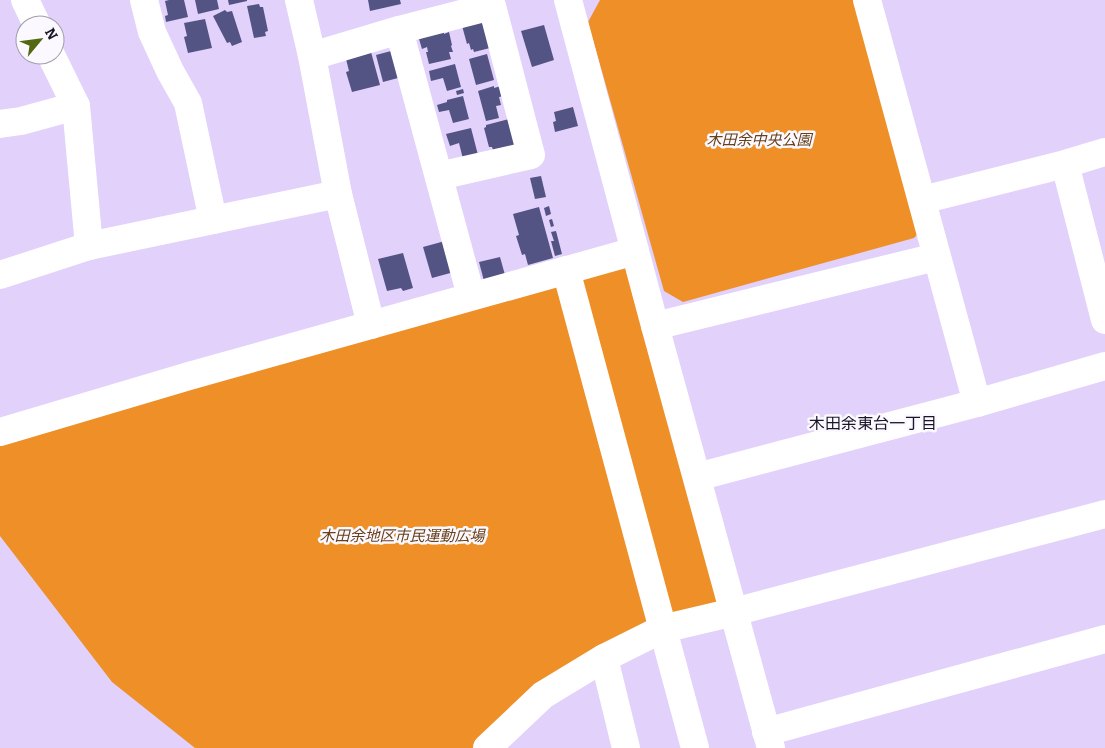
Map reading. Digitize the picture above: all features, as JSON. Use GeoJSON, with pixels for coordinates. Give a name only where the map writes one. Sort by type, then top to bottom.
{"type":"FeatureCollection","features":[{"type":"Feature","properties":{"kind":"street"},"geometry":{"type":"LineString","coordinates":[[25,0],[32,15]]}},
{"type":"Feature","properties":{"kind":"street"},"geometry":{"type":"LineString","coordinates":[[144,0],[152,32],[170,71],[188,103],[213,220]]}},
{"type":"Feature","properties":{"kind":"street"},"geometry":{"type":"LineString","coordinates":[[299,0],[312,56],[338,194],[371,325]]}},
{"type":"Feature","properties":{"kind":"street"},"geometry":{"type":"LineString","coordinates":[[568,0],[768,740],[1105,639]]}},
{"type":"Feature","properties":{"kind":"street"},"geometry":{"type":"LineString","coordinates":[[867,0],[977,403]]}},
{"type":"Feature","properties":{"kind":"street"},"geometry":{"type":"LineString","coordinates":[[312,56],[399,30],[492,6],[531,155],[439,176]]}},
{"type":"Feature","properties":{"kind":"street"},"geometry":{"type":"LineString","coordinates":[[399,30],[471,296]]}},
{"type":"Feature","properties":{"kind":"street"},"geometry":{"type":"LineString","coordinates":[[56,65],[76,106],[88,246]]}},
{"type":"Feature","properties":{"kind":"street"},"geometry":{"type":"LineString","coordinates":[[0,124],[21,121],[76,106]]}},
{"type":"Feature","properties":{"kind":"street"},"geometry":{"type":"LineString","coordinates":[[922,200],[1105,152]]}},
{"type":"Feature","properties":{"kind":"street"},"geometry":{"type":"LineString","coordinates":[[1065,164],[1105,320]]}},
{"type":"Feature","properties":{"kind":"street"},"geometry":{"type":"LineString","coordinates":[[0,275],[88,246],[338,194]]}},
{"type":"Feature","properties":{"kind":"street"},"geometry":{"type":"LineString","coordinates":[[0,432],[471,296],[635,251]]}},
{"type":"Feature","properties":{"kind":"street"},"geometry":{"type":"LineString","coordinates":[[655,326],[936,257]]}},
{"type":"Feature","properties":{"kind":"street"},"geometry":{"type":"LineString","coordinates":[[566,270],[695,748]]}},
{"type":"Feature","properties":{"kind":"street"},"geometry":{"type":"LineString","coordinates":[[697,477],[977,403],[1105,366]]}},
{"type":"Feature","properties":{"kind":"street"},"geometry":{"type":"LineString","coordinates":[[487,748],[543,695],[604,658],[662,629],[734,612],[1105,514]]}},
{"type":"Feature","properties":{"kind":"street"},"geometry":{"type":"LineString","coordinates":[[604,658],[626,748]]}},
{"type":"Feature","properties":{"kind":"green space","name":"木田余中央公園"},"geometry":{"type":"Polygon","coordinates":[[[600,0],[858,0],[921,230],[914,238],[683,302],[664,291],[588,22],[600,0]]]}},
{"type":"Feature","properties":{"kind":"green space","name":"木田余地区市民運動広場"},"geometry":{"type":"Polygon","coordinates":[[[635,251],[734,612],[662,629],[487,748],[195,748],[112,682],[0,536],[0,432],[635,251]]]}},
{"type":"Feature","properties":{"kind":"building"},"geometry":{"type":"Polygon","coordinates":[[[184,0],[188,17],[166,22],[165,16],[168,15],[165,1],[184,0]]]}},
{"type":"Feature","properties":{"kind":"building"},"geometry":{"type":"Polygon","coordinates":[[[195,0],[217,0],[219,9],[198,14],[195,0]]]}},
{"type":"Feature","properties":{"kind":"building"},"geometry":{"type":"Polygon","coordinates":[[[228,0],[247,0],[247,1],[229,5],[228,0]]]}},
{"type":"Feature","properties":{"kind":"building"},"geometry":{"type":"Polygon","coordinates":[[[368,0],[400,0],[401,4],[370,11],[368,0]]]}},
{"type":"Feature","properties":{"kind":"building"},"geometry":{"type":"Polygon","coordinates":[[[259,4],[260,7],[263,7],[268,31],[265,32],[266,36],[254,38],[247,6],[259,4]]]}},
{"type":"Feature","properties":{"kind":"building"},"geometry":{"type":"Polygon","coordinates":[[[225,10],[227,12],[232,11],[242,42],[232,46],[230,42],[227,43],[213,16],[225,10]]]}},
{"type":"Feature","properties":{"kind":"building"},"geometry":{"type":"Polygon","coordinates":[[[205,19],[212,48],[188,53],[184,37],[187,36],[184,23],[205,19]]]}},
{"type":"Feature","properties":{"kind":"building"},"geometry":{"type":"Polygon","coordinates":[[[482,21],[490,48],[474,52],[473,49],[471,50],[469,43],[467,44],[461,22],[482,21]]]}},
{"type":"Feature","properties":{"kind":"building"},"geometry":{"type":"Polygon","coordinates":[[[544,25],[554,60],[532,67],[521,31],[544,25]]]}},
{"type":"Feature","properties":{"kind":"building"},"geometry":{"type":"Polygon","coordinates":[[[444,30],[444,34],[449,32],[453,52],[449,52],[451,59],[429,64],[426,52],[428,52],[427,47],[422,49],[419,39],[444,30]]]}},
{"type":"Feature","properties":{"kind":"building"},"geometry":{"type":"Polygon","coordinates":[[[391,51],[398,78],[383,82],[376,55],[391,51]]]}},
{"type":"Feature","properties":{"kind":"building"},"geometry":{"type":"Polygon","coordinates":[[[371,52],[380,85],[352,92],[346,72],[349,71],[346,59],[371,52]]]}},
{"type":"Feature","properties":{"kind":"building"},"geometry":{"type":"Polygon","coordinates":[[[487,54],[494,80],[476,85],[469,59],[487,54]]]}},
{"type":"Feature","properties":{"kind":"building"},"geometry":{"type":"Polygon","coordinates":[[[455,64],[461,87],[447,91],[443,78],[431,81],[429,71],[455,64]]]}},
{"type":"Feature","properties":{"kind":"building"},"geometry":{"type":"Polygon","coordinates":[[[494,86],[494,88],[501,86],[504,96],[499,97],[501,105],[496,106],[499,118],[486,121],[478,91],[494,86]]]}},
{"type":"Feature","properties":{"kind":"building"},"geometry":{"type":"Polygon","coordinates":[[[463,89],[464,93],[457,95],[456,91],[463,89]]]}},
{"type":"Feature","properties":{"kind":"building"},"geometry":{"type":"Polygon","coordinates":[[[463,96],[469,119],[453,123],[449,110],[439,112],[437,105],[463,96]]]}},
{"type":"Feature","properties":{"kind":"building"},"geometry":{"type":"Polygon","coordinates":[[[573,107],[578,126],[555,132],[553,122],[556,121],[554,112],[573,107]]]}},
{"type":"Feature","properties":{"kind":"building"},"geometry":{"type":"Polygon","coordinates":[[[509,119],[516,147],[494,153],[492,147],[489,147],[484,128],[486,125],[509,119]]]}},
{"type":"Feature","properties":{"kind":"building"},"geometry":{"type":"Polygon","coordinates":[[[471,128],[478,155],[463,159],[459,143],[450,146],[446,134],[471,128]]]}},
{"type":"Feature","properties":{"kind":"building"},"geometry":{"type":"Polygon","coordinates":[[[541,176],[546,197],[535,199],[530,178],[541,176]]]}},
{"type":"Feature","properties":{"kind":"building"},"geometry":{"type":"Polygon","coordinates":[[[549,206],[551,214],[546,216],[544,208],[549,206]]]}},
{"type":"Feature","properties":{"kind":"building"},"geometry":{"type":"Polygon","coordinates":[[[539,207],[553,258],[528,265],[525,254],[522,255],[516,236],[519,235],[513,214],[539,207]]]}},
{"type":"Feature","properties":{"kind":"building"},"geometry":{"type":"Polygon","coordinates":[[[552,219],[554,226],[551,227],[549,220],[552,219]]]}},
{"type":"Feature","properties":{"kind":"building"},"geometry":{"type":"Polygon","coordinates":[[[556,231],[562,254],[555,256],[551,232],[556,231]]]}},
{"type":"Feature","properties":{"kind":"building"},"geometry":{"type":"Polygon","coordinates":[[[445,241],[454,272],[432,278],[423,247],[445,241]]]}},
{"type":"Feature","properties":{"kind":"building"},"geometry":{"type":"Polygon","coordinates":[[[403,253],[413,288],[403,291],[401,288],[387,291],[378,259],[403,253]]]}},
{"type":"Feature","properties":{"kind":"building"},"geometry":{"type":"Polygon","coordinates":[[[500,257],[505,275],[484,281],[479,262],[500,257]]]}},
{"type":"Feature","properties":{"kind":"district","name":"木田余東台一丁目"},"geometry":{"type":"Point","coordinates":[873,423]}}]}
